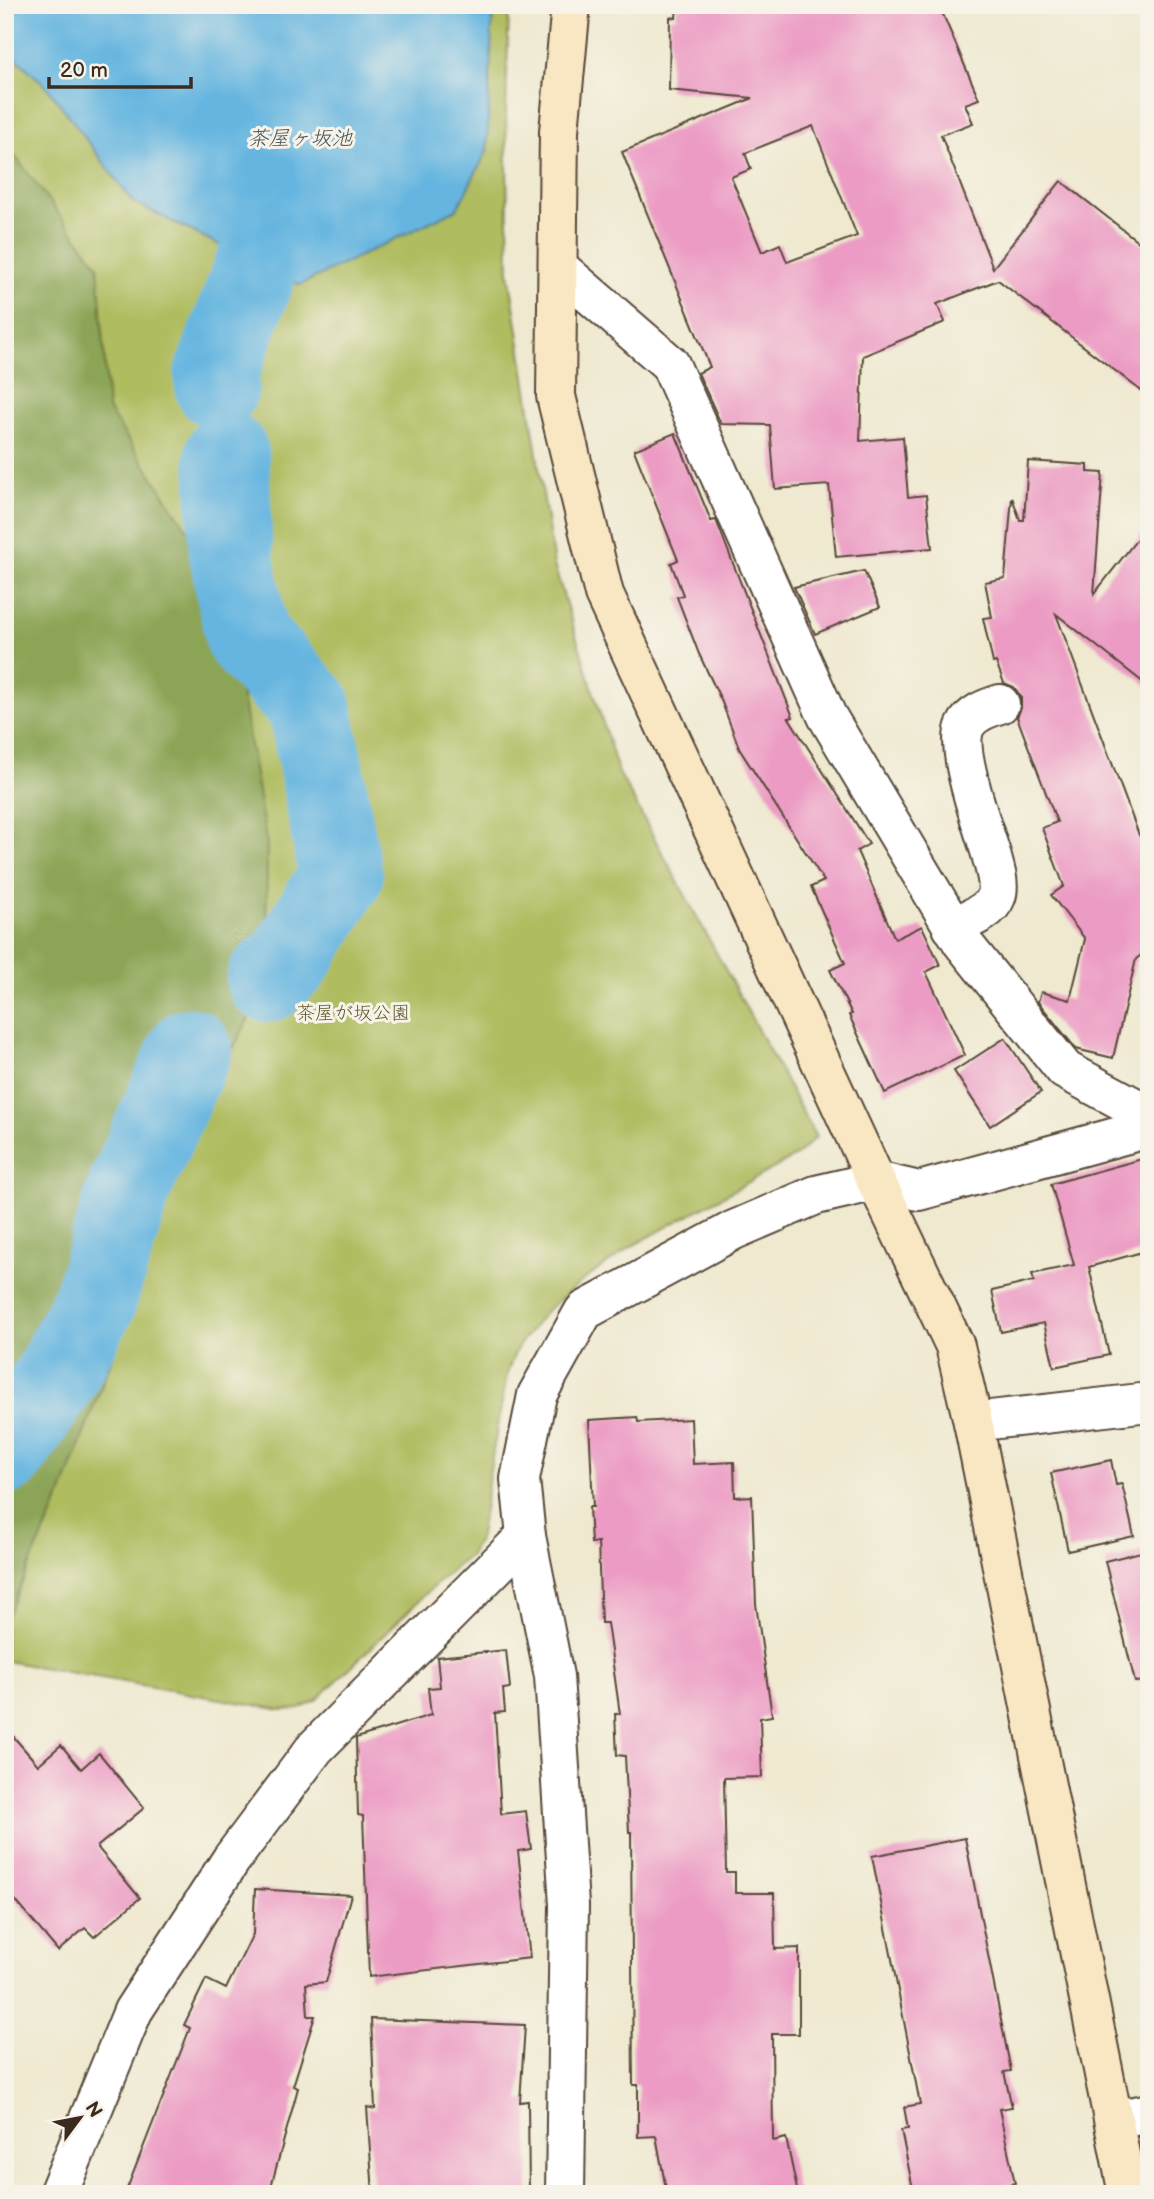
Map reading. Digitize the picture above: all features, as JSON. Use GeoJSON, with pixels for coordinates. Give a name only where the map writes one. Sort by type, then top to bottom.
{"type":"FeatureCollection","features":[{"type":"Feature","properties":{"kind":"street"},"geometry":{"type":"LineString","coordinates":[[571,5],[559,131],[556,396],[604,594],[955,1346],[1132,2116],[1129,2194]]}},
{"type":"Feature","properties":{"kind":"street"},"geometry":{"type":"LineString","coordinates":[[558,267],[670,364],[827,716],[962,942],[1065,1070],[1149,1115]]}},
{"type":"Feature","properties":{"kind":"street"},"geometry":{"type":"LineString","coordinates":[[952,927],[985,910],[996,897],[997,877],[967,770],[962,739],[965,725],[982,710],[1000,704]]}},
{"type":"Feature","properties":{"kind":"street"},"geometry":{"type":"LineString","coordinates":[[565,2194],[569,1905],[554,1676],[526,1536],[520,1479],[537,1395],[584,1311],[734,1230],[816,1195],[876,1181],[919,1191],[1149,1128]]}},
{"type":"Feature","properties":{"kind":"street"},"geometry":{"type":"LineString","coordinates":[[973,1422],[1149,1402]]}},
{"type":"Feature","properties":{"kind":"street"},"geometry":{"type":"LineString","coordinates":[[58,2194],[132,2011],[231,1860],[315,1748],[526,1536]]}},
{"type":"Feature","properties":{"kind":"green space","name":"茶屋が坂公園"},"geometry":{"type":"Polygon","coordinates":[[[5,5],[509,5],[506,112],[509,273],[554,565],[618,771],[816,1137],[796,1156],[634,1245],[581,1282],[546,1311],[517,1348],[508,1370],[480,1536],[470,1555],[436,1584],[318,1699],[300,1709],[282,1710],[5,1661],[5,5]]]}},
{"type":"Feature","properties":{"kind":"green space"},"geometry":{"type":"Polygon","coordinates":[[[5,143],[98,265],[108,409],[223,584],[267,845],[266,984],[179,1155],[122,1331],[61,1495],[5,1621],[5,143]]]}},
{"type":"Feature","properties":{"kind":"water","name":"茶屋ヶ坂池"},"geometry":{"type":"Polygon","coordinates":[[[5,5],[493,5],[487,151],[457,209],[300,285],[133,202],[47,87],[5,48],[5,5]]]}},
{"type":"Feature","properties":{"kind":"building"},"geometry":{"type":"Polygon","coordinates":[[[677,5],[939,5],[979,99],[965,104],[973,123],[941,135],[993,268],[1061,181],[1149,250],[1149,397],[998,280],[937,304],[945,322],[863,356],[860,441],[903,437],[908,497],[926,495],[932,548],[836,557],[829,485],[775,489],[770,425],[721,424],[698,373],[710,367],[622,152],[753,98],[669,90],[670,17],[676,18],[677,5]],[[813,126],[745,153],[751,169],[731,177],[762,252],[780,244],[787,262],[857,236],[813,126]]]}},
{"type":"Feature","properties":{"kind":"building"},"geometry":{"type":"Polygon","coordinates":[[[675,433],[711,521],[716,520],[720,530],[793,717],[789,718],[869,844],[857,851],[895,939],[922,926],[940,965],[926,972],[965,1055],[885,1093],[849,1015],[852,1014],[830,970],[845,963],[811,887],[824,881],[740,750],[677,597],[683,595],[671,563],[678,560],[634,450],[675,433]]]}},
{"type":"Feature","properties":{"kind":"building"},"geometry":{"type":"Polygon","coordinates":[[[1028,461],[1088,465],[1088,472],[1103,473],[1094,594],[1149,524],[1149,687],[1056,614],[1139,835],[1149,848],[1149,949],[1136,959],[1113,1058],[1076,1049],[1038,1002],[1041,992],[1070,1000],[1085,939],[1051,895],[1064,886],[1042,828],[1057,822],[1017,717],[1021,708],[1021,697],[1014,687],[1004,683],[996,662],[993,663],[983,618],[992,617],[985,582],[1005,578],[1012,497],[1020,520],[1024,520],[1028,461]]]}},
{"type":"Feature","properties":{"kind":"building"},"geometry":{"type":"Polygon","coordinates":[[[864,571],[880,607],[815,634],[794,587],[864,571]]]}},
{"type":"Feature","properties":{"kind":"building"},"geometry":{"type":"Polygon","coordinates":[[[1005,1038],[1041,1092],[990,1126],[954,1071],[1005,1038]]]}},
{"type":"Feature","properties":{"kind":"building"},"geometry":{"type":"Polygon","coordinates":[[[1149,1157],[1149,1250],[1089,1267],[1109,1355],[1054,1367],[1044,1323],[1001,1332],[992,1291],[1034,1281],[1032,1274],[1074,1265],[1051,1184],[1149,1157]]]}},
{"type":"Feature","properties":{"kind":"building"},"geometry":{"type":"Polygon","coordinates":[[[637,1417],[638,1422],[691,1419],[693,1464],[734,1462],[735,1497],[752,1496],[756,1604],[772,1716],[760,1718],[762,1777],[724,1778],[726,1872],[735,1872],[735,1893],[774,1893],[775,1949],[799,1948],[799,2034],[772,2034],[773,2141],[786,2138],[798,2194],[667,2194],[656,2136],[638,2137],[638,2085],[633,2085],[631,1832],[625,1756],[617,1755],[615,1714],[620,1714],[607,1623],[601,1623],[598,1542],[591,1543],[589,1507],[593,1507],[589,1420],[637,1417]]]}},
{"type":"Feature","properties":{"kind":"building"},"geometry":{"type":"Polygon","coordinates":[[[1111,1460],[1116,1485],[1122,1484],[1134,1536],[1068,1551],[1051,1473],[1111,1460]]]}},
{"type":"Feature","properties":{"kind":"building"},"geometry":{"type":"Polygon","coordinates":[[[1149,1550],[1149,1681],[1135,1682],[1105,1561],[1149,1550]]]}},
{"type":"Feature","properties":{"kind":"building"},"geometry":{"type":"Polygon","coordinates":[[[506,1650],[510,1688],[503,1689],[505,1712],[495,1713],[501,1814],[526,1811],[531,1849],[518,1851],[530,1958],[369,1977],[363,1816],[358,1815],[356,1738],[431,1715],[428,1688],[440,1687],[437,1657],[506,1650]]]}},
{"type":"Feature","properties":{"kind":"building"},"geometry":{"type":"Polygon","coordinates":[[[5,1727],[38,1765],[61,1745],[81,1769],[99,1753],[144,1808],[97,1847],[140,1898],[94,1937],[85,1928],[58,1951],[5,1888],[5,1727]]]}},
{"type":"Feature","properties":{"kind":"building"},"geometry":{"type":"Polygon","coordinates":[[[965,1838],[1011,2071],[1004,2072],[1012,2107],[999,2109],[1015,2183],[1009,2184],[1011,2194],[914,2194],[901,2130],[908,2129],[904,2107],[920,2104],[872,1856],[965,1838]]]}},
{"type":"Feature","properties":{"kind":"building"},"geometry":{"type":"Polygon","coordinates":[[[255,1889],[351,1895],[326,1982],[306,1984],[308,2016],[315,2016],[293,2086],[298,2088],[269,2194],[125,2194],[190,2028],[184,2025],[206,1979],[226,1989],[253,1934],[255,1889]]]}},
{"type":"Feature","properties":{"kind":"building"},"geometry":{"type":"Polygon","coordinates":[[[371,2019],[525,2025],[520,2102],[528,2101],[529,2194],[373,2194],[367,2107],[375,2109],[371,2019]]]}},
{"type":"Feature","properties":{"kind":"waterway"},"geometry":{"type":"LineString","coordinates":[[217,387],[216,375],[257,264]]}},
{"type":"Feature","properties":{"kind":"waterway"},"geometry":{"type":"LineString","coordinates":[[227,454],[231,553],[247,638],[310,707],[341,876],[289,961],[268,980]]}},
{"type":"Feature","properties":{"kind":"waterway"},"geometry":{"type":"LineString","coordinates":[[5,1453],[54,1380],[94,1302],[130,1186],[190,1050]]}}]}
